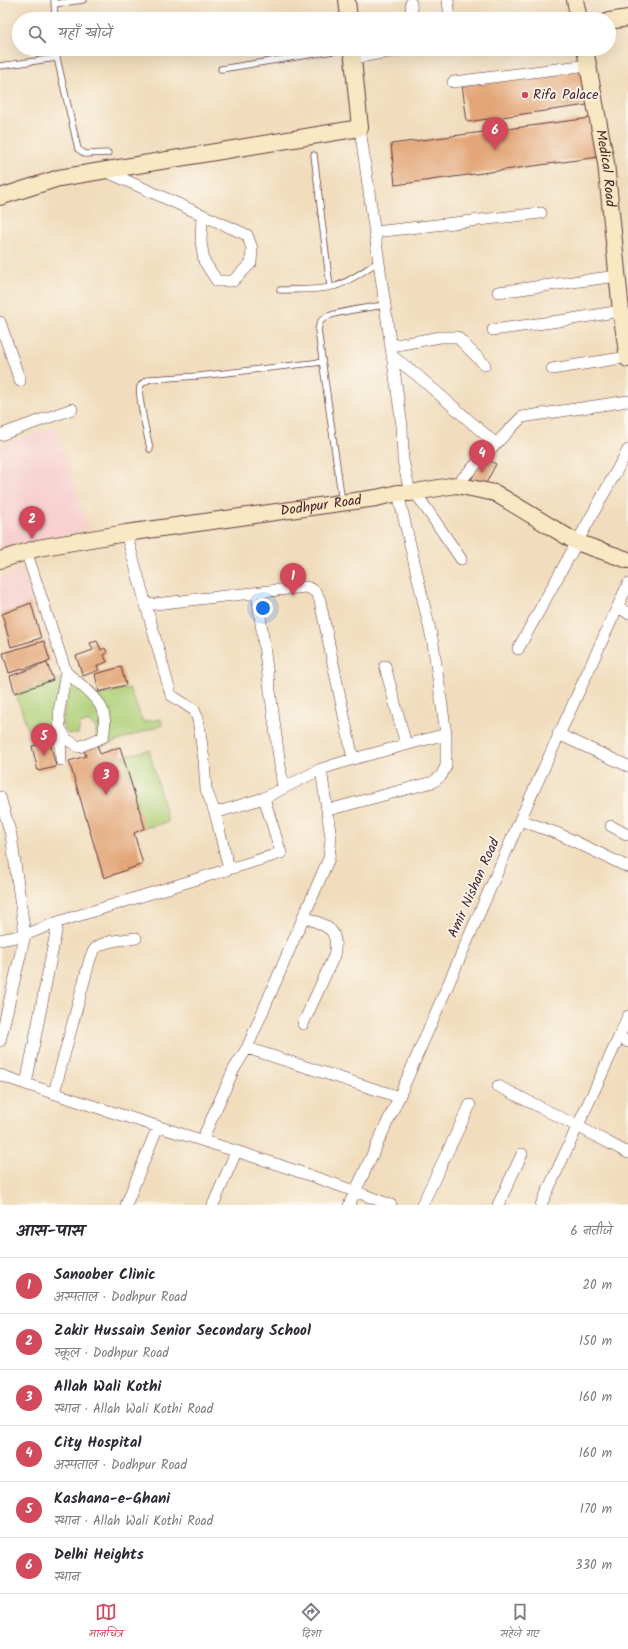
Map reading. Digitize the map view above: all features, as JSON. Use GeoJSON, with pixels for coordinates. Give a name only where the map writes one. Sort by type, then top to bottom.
{"type":"FeatureCollection","features":[{"type":"Feature","properties":{"kind":"street"},"geometry":{"type":"LineString","coordinates":[[347,0],[348,12]]}},
{"type":"Feature","properties":{"kind":"street"},"geometry":{"type":"LineString","coordinates":[[448,0],[449,12]]}},
{"type":"Feature","properties":{"kind":"street"},"geometry":{"type":"LineString","coordinates":[[575,0],[578,12]]}},
{"type":"Feature","properties":{"kind":"street"},"geometry":{"type":"LineString","coordinates":[[411,3],[412,12]]}},
{"type":"Feature","properties":{"kind":"street"},"geometry":{"type":"LineString","coordinates":[[616,20],[628,18]]}},
{"type":"Feature","properties":{"kind":"street"},"geometry":{"type":"LineString","coordinates":[[328,810],[433,782],[441,776],[446,766],[446,734],[434,643],[403,460],[402,426],[351,56]]}},
{"type":"Feature","properties":{"kind":"street","name":"Medical Road"},"geometry":{"type":"LineString","coordinates":[[586,56],[606,163],[617,276],[624,316],[628,358]]}},
{"type":"Feature","properties":{"kind":"street"},"geometry":{"type":"LineString","coordinates":[[453,82],[588,65]]}},
{"type":"Feature","properties":{"kind":"street"},"geometry":{"type":"LineString","coordinates":[[0,197],[59,178],[360,128]]}},
{"type":"Feature","properties":{"kind":"street"},"geometry":{"type":"LineString","coordinates":[[104,171],[247,235],[252,248],[251,263],[233,281],[217,281],[204,261],[201,242],[202,215]]}},
{"type":"Feature","properties":{"kind":"street"},"geometry":{"type":"LineString","coordinates":[[375,232],[541,213]]}},
{"type":"Feature","properties":{"kind":"street"},"geometry":{"type":"LineString","coordinates":[[498,292],[617,276]]}},
{"type":"Feature","properties":{"kind":"street"},"geometry":{"type":"LineString","coordinates":[[492,330],[566,320],[624,316]]}},
{"type":"Feature","properties":{"kind":"street"},"geometry":{"type":"LineString","coordinates":[[0,322],[20,381]]}},
{"type":"Feature","properties":{"kind":"street"},"geometry":{"type":"LineString","coordinates":[[392,351],[440,337],[457,337],[485,365]]}},
{"type":"Feature","properties":{"kind":"street"},"geometry":{"type":"LineString","coordinates":[[392,351],[417,375],[496,444]]}},
{"type":"Feature","properties":{"kind":"street"},"geometry":{"type":"LineString","coordinates":[[552,369],[628,358]]}},
{"type":"Feature","properties":{"kind":"street"},"geometry":{"type":"LineString","coordinates":[[456,485],[522,417],[628,401]]}},
{"type":"Feature","properties":{"kind":"street"},"geometry":{"type":"LineString","coordinates":[[0,435],[72,409]]}},
{"type":"Feature","properties":{"kind":"street"},"geometry":{"type":"LineString","coordinates":[[518,649],[628,450]]}},
{"type":"Feature","properties":{"kind":"street","name":"Dodhpur Road"},"geometry":{"type":"LineString","coordinates":[[0,560],[26,551],[126,533],[342,503],[456,485],[495,493],[576,542],[628,560]]}},
{"type":"Feature","properties":{"kind":"street"},"geometry":{"type":"LineString","coordinates":[[408,493],[461,559]]}},
{"type":"Feature","properties":{"kind":"street"},"geometry":{"type":"LineString","coordinates":[[126,533],[172,695],[194,710],[198,719],[204,760],[206,789],[229,869]]}},
{"type":"Feature","properties":{"kind":"street"},"geometry":{"type":"LineString","coordinates":[[26,551],[66,672],[59,710],[61,760]]}},
{"type":"Feature","properties":{"kind":"street","name":"Amir Nishan Road"},"geometry":{"type":"LineString","coordinates":[[349,1205],[399,1097],[558,734],[628,584]]}},
{"type":"Feature","properties":{"kind":"street"},"geometry":{"type":"LineString","coordinates":[[146,605],[305,587],[311,588],[316,592],[320,602],[353,760]]}},
{"type":"Feature","properties":{"kind":"street"},"geometry":{"type":"LineString","coordinates":[[257,593],[283,788]]}},
{"type":"Feature","properties":{"kind":"street"},"geometry":{"type":"LineString","coordinates":[[618,607],[628,612]]}},
{"type":"Feature","properties":{"kind":"street"},"geometry":{"type":"LineString","coordinates":[[385,666],[406,745]]}},
{"type":"Feature","properties":{"kind":"street"},"geometry":{"type":"LineString","coordinates":[[59,728],[66,739],[79,747],[104,737],[105,730],[103,707],[98,700],[66,672]]}},
{"type":"Feature","properties":{"kind":"street"},"geometry":{"type":"LineString","coordinates":[[214,813],[264,798],[321,769],[446,734]]}},
{"type":"Feature","properties":{"kind":"street"},"geometry":{"type":"LineString","coordinates":[[558,734],[628,766]]}},
{"type":"Feature","properties":{"kind":"street"},"geometry":{"type":"LineString","coordinates":[[202,1140],[234,1069],[247,1048],[329,858],[331,838],[321,769]]}},
{"type":"Feature","properties":{"kind":"street"},"geometry":{"type":"LineString","coordinates":[[0,796],[11,835],[25,935],[0,1041]]}},
{"type":"Feature","properties":{"kind":"street"},"geometry":{"type":"LineString","coordinates":[[0,940],[25,935],[58,922],[281,853],[264,798]]}},
{"type":"Feature","properties":{"kind":"street"},"geometry":{"type":"LineString","coordinates":[[520,820],[560,834],[628,867]]}},
{"type":"Feature","properties":{"kind":"street"},"geometry":{"type":"LineString","coordinates":[[611,826],[628,835]]}},
{"type":"Feature","properties":{"kind":"street"},"geometry":{"type":"LineString","coordinates":[[304,916],[329,928],[334,933],[336,944],[334,956],[304,1024]]}},
{"type":"Feature","properties":{"kind":"street"},"geometry":{"type":"LineString","coordinates":[[26,1084],[58,922]]}},
{"type":"Feature","properties":{"kind":"street"},"geometry":{"type":"LineString","coordinates":[[54,1093],[90,959],[95,949],[106,944],[136,938]]}},
{"type":"Feature","properties":{"kind":"street"},"geometry":{"type":"LineString","coordinates":[[541,1205],[577,1126],[623,1040],[628,1016]]}},
{"type":"Feature","properties":{"kind":"street"},"geometry":{"type":"LineString","coordinates":[[247,1048],[399,1097]]}},
{"type":"Feature","properties":{"kind":"street"},"geometry":{"type":"LineString","coordinates":[[0,1075],[356,1191],[391,1205]]}},
{"type":"Feature","properties":{"kind":"street"},"geometry":{"type":"LineString","coordinates":[[498,1086],[628,1154]]}},
{"type":"Feature","properties":{"kind":"street"},"geometry":{"type":"LineString","coordinates":[[422,1205],[470,1105]]}},
{"type":"Feature","properties":{"kind":"street"},"geometry":{"type":"LineString","coordinates":[[126,1205],[158,1126]]}},
{"type":"Feature","properties":{"kind":"street"},"geometry":{"type":"LineString","coordinates":[[213,1205],[236,1152]]}},
{"type":"Feature","properties":{"kind":"street"},"geometry":{"type":"LineString","coordinates":[[498,1205],[522,1154]]}},
{"type":"Feature","properties":{"kind":"lane"},"geometry":{"type":"LineString","coordinates":[[55,12],[54,2],[83,0]]}},
{"type":"Feature","properties":{"kind":"lane"},"geometry":{"type":"LineString","coordinates":[[221,69],[320,56]]}},
{"type":"Feature","properties":{"kind":"lane"},"geometry":{"type":"LineString","coordinates":[[0,66],[57,58],[78,149],[85,154],[108,153]]}},
{"type":"Feature","properties":{"kind":"lane"},"geometry":{"type":"LineString","coordinates":[[314,155],[330,287]]}},
{"type":"Feature","properties":{"kind":"lane"},"geometry":{"type":"LineString","coordinates":[[280,290],[330,287],[337,285],[357,276],[379,261]]}},
{"type":"Feature","properties":{"kind":"lane"},"geometry":{"type":"LineString","coordinates":[[342,503],[318,330],[320,322],[323,318],[334,314],[385,305]]}},
{"type":"Feature","properties":{"kind":"lane"},"geometry":{"type":"LineString","coordinates":[[150,449],[140,396],[140,387],[144,381],[150,379],[199,376],[322,362]]}},
{"type":"Feature","properties":{"kind":"shaded area"},"geometry":{"type":"Polygon","coordinates":[[[56,427],[88,528],[0,557],[0,445],[56,427]]]}},
{"type":"Feature","properties":{"kind":"shaded area"},"geometry":{"type":"Polygon","coordinates":[[[21,570],[33,603],[0,615],[0,578],[21,570]]]}},
{"type":"Feature","properties":{"kind":"green space"},"geometry":{"type":"Polygon","coordinates":[[[62,678],[57,737],[32,742],[16,694],[62,678]]]}},
{"type":"Feature","properties":{"kind":"green space"},"geometry":{"type":"Polygon","coordinates":[[[69,678],[99,695],[129,688],[143,722],[161,719],[162,725],[100,747],[96,735],[96,728],[103,722],[95,727],[88,721],[80,724],[78,734],[68,734],[62,725],[69,678]]]}},
{"type":"Feature","properties":{"kind":"green space"},"geometry":{"type":"Polygon","coordinates":[[[149,750],[168,822],[144,828],[124,756],[149,750]]]}},
{"type":"Feature","properties":{"kind":"building","name":"Rifa Palace"},"geometry":{"type":"Polygon","coordinates":[[[582,70],[587,105],[467,122],[462,84],[582,70]]]}},
{"type":"Feature","properties":{"kind":"building"},"geometry":{"type":"Polygon","coordinates":[[[591,118],[599,157],[395,185],[391,144],[591,118]]]}},
{"type":"Feature","properties":{"kind":"building"},"geometry":{"type":"Polygon","coordinates":[[[483,457],[496,464],[484,487],[471,480],[483,457]]]}},
{"type":"Feature","properties":{"kind":"building"},"geometry":{"type":"Polygon","coordinates":[[[31,603],[41,638],[11,647],[2,614],[31,603]]]}},
{"type":"Feature","properties":{"kind":"building"},"geometry":{"type":"Polygon","coordinates":[[[44,641],[50,661],[9,673],[3,653],[44,641]]]}},
{"type":"Feature","properties":{"kind":"building"},"geometry":{"type":"Polygon","coordinates":[[[97,641],[101,650],[105,648],[107,653],[104,655],[107,662],[97,666],[99,670],[83,676],[76,656],[93,650],[90,643],[97,641]]]}},
{"type":"Feature","properties":{"kind":"building"},"geometry":{"type":"Polygon","coordinates":[[[47,663],[53,680],[15,693],[10,676],[47,663]]]}},
{"type":"Feature","properties":{"kind":"building"},"geometry":{"type":"Polygon","coordinates":[[[121,667],[126,685],[99,692],[95,674],[121,667]]]}},
{"type":"Feature","properties":{"kind":"building"},"geometry":{"type":"Polygon","coordinates":[[[50,742],[56,767],[38,771],[32,746],[50,742]]]}},
{"type":"Feature","properties":{"kind":"building"},"geometry":{"type":"Polygon","coordinates":[[[97,745],[100,754],[120,747],[145,828],[134,833],[143,864],[104,878],[69,761],[86,756],[84,750],[97,745]]]}},
{"type":"Feature","properties":{"kind":"place","name":"Rifa Palace"},"geometry":{"type":"Point","coordinates":[525,95]}},
{"type":"Feature","properties":{"kind":"place","name":"Delhi Heights"},"geometry":{"type":"Point","coordinates":[495,150]}},
{"type":"Feature","properties":{"kind":"place","name":"City Hospital"},"geometry":{"type":"Point","coordinates":[482,473]}},
{"type":"Feature","properties":{"kind":"place","name":"Zakir Hussain Senior Secondary School"},"geometry":{"type":"Point","coordinates":[32,539]}},
{"type":"Feature","properties":{"kind":"place","name":"Sanoober Clinic"},"geometry":{"type":"Point","coordinates":[293,596]}},
{"type":"Feature","properties":{"kind":"place","name":"Kashana-e-Ghani"},"geometry":{"type":"Point","coordinates":[44,756]}},
{"type":"Feature","properties":{"kind":"place","name":"Allah Wali Kothi"},"geometry":{"type":"Point","coordinates":[106,795]}}]}
